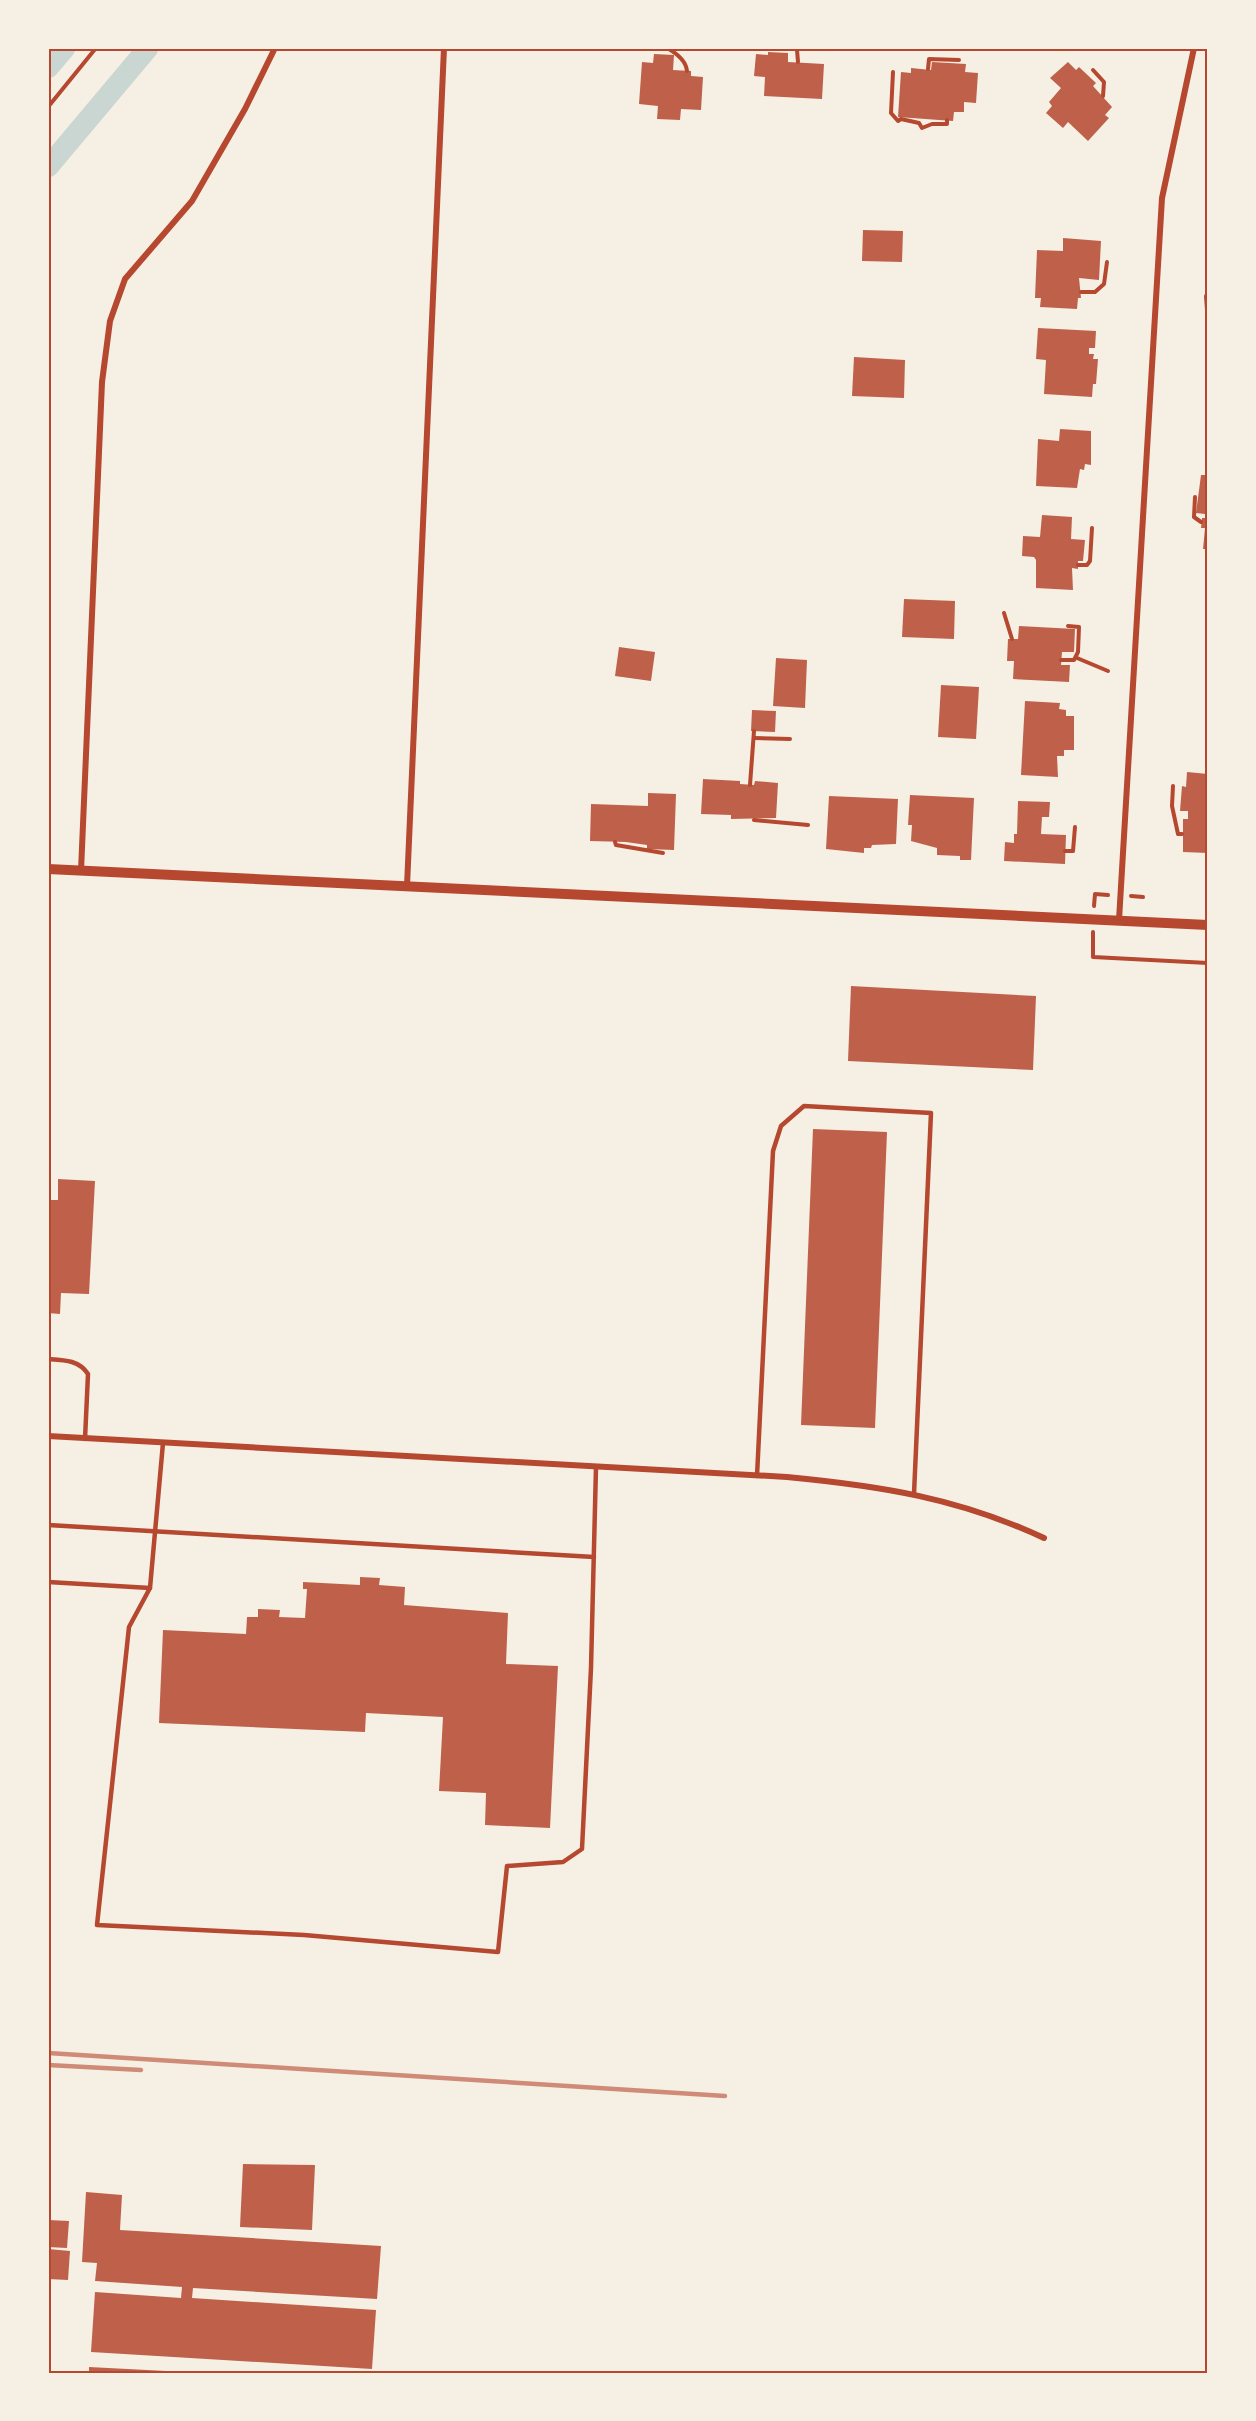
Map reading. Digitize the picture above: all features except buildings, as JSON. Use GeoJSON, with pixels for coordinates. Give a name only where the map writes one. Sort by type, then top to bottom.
{"type":"FeatureCollection","features":[{"type":"Feature","properties":{"kind":"street"},"geometry":{"type":"LineString","coordinates":[[81,871],[102,382],[110,321],[125,279],[192,201],[245,109],[274,48]]}},
{"type":"Feature","properties":{"kind":"street"},"geometry":{"type":"LineString","coordinates":[[407,886],[444,48]]}},
{"type":"Feature","properties":{"kind":"street"},"geometry":{"type":"LineString","coordinates":[[1119,920],[1162,198],[1194,48]]}},
{"type":"Feature","properties":{"kind":"street"},"geometry":{"type":"LineString","coordinates":[[48,869],[1208,925]]}},
{"type":"Feature","properties":{"kind":"street"},"geometry":{"type":"LineString","coordinates":[[48,1436],[757,1476],[870,1485],[914,1494],[1013,1524],[1044,1538]]}},
{"type":"Feature","properties":{"kind":"lane"},"geometry":{"type":"LineString","coordinates":[[757,1476],[773,1151],[781,1126],[804,1106],[932,1113],[914,1494]]}},
{"type":"Feature","properties":{"kind":"lane"},"geometry":{"type":"LineString","coordinates":[[48,1359],[75,1362],[83,1366],[88,1374],[85,1438]]}},
{"type":"Feature","properties":{"kind":"lane"},"geometry":{"type":"LineString","coordinates":[[163,1443],[150,1588],[129,1627],[97,1926],[304,1935],[498,1952],[507,1866],[563,1862],[582,1849],[596,1467]]}},
{"type":"Feature","properties":{"kind":"lane"},"geometry":{"type":"LineString","coordinates":[[48,1525],[594,1557]]}},
{"type":"Feature","properties":{"kind":"lane"},"geometry":{"type":"LineString","coordinates":[[48,1582],[150,1588]]}},
{"type":"Feature","properties":{"kind":"path"},"geometry":{"type":"LineString","coordinates":[[48,107],[96,48]]}},
{"type":"Feature","properties":{"kind":"path"},"geometry":{"type":"LineString","coordinates":[[667,48],[676,53],[687,65],[687,71]]}},
{"type":"Feature","properties":{"kind":"path"},"geometry":{"type":"LineString","coordinates":[[792,48],[797,50],[798,62]]}},
{"type":"Feature","properties":{"kind":"path"},"geometry":{"type":"LineString","coordinates":[[928,69],[929,58],[959,60]]}},
{"type":"Feature","properties":{"kind":"path"},"geometry":{"type":"LineString","coordinates":[[1093,70],[1104,82],[1103,96]]}},
{"type":"Feature","properties":{"kind":"path"},"geometry":{"type":"LineString","coordinates":[[893,72],[891,113],[893,118],[898,121],[902,119],[919,123],[922,128],[932,124],[946,124],[946,120]]}},
{"type":"Feature","properties":{"kind":"path"},"geometry":{"type":"LineString","coordinates":[[1081,292],[1099,290],[1104,284],[1107,262]]}},
{"type":"Feature","properties":{"kind":"path"},"geometry":{"type":"LineString","coordinates":[[1206,296],[1208,324]]}},
{"type":"Feature","properties":{"kind":"path"},"geometry":{"type":"LineString","coordinates":[[1195,497],[1194,517],[1201,522]]}},
{"type":"Feature","properties":{"kind":"path"},"geometry":{"type":"LineString","coordinates":[[1078,565],[1087,565],[1090,561],[1092,528]]}},
{"type":"Feature","properties":{"kind":"path"},"geometry":{"type":"LineString","coordinates":[[1004,614],[1012,639]]}},
{"type":"Feature","properties":{"kind":"path"},"geometry":{"type":"LineString","coordinates":[[1068,626],[1079,627],[1077,658]]}},
{"type":"Feature","properties":{"kind":"path"},"geometry":{"type":"LineString","coordinates":[[1061,660],[1077,658],[1108,671]]}},
{"type":"Feature","properties":{"kind":"path"},"geometry":{"type":"LineString","coordinates":[[750,785],[754,731]]}},
{"type":"Feature","properties":{"kind":"path"},"geometry":{"type":"LineString","coordinates":[[753,738],[790,739]]}},
{"type":"Feature","properties":{"kind":"path"},"geometry":{"type":"LineString","coordinates":[[1173,786],[1172,806],[1178,834],[1182,834]]}},
{"type":"Feature","properties":{"kind":"path"},"geometry":{"type":"LineString","coordinates":[[754,820],[808,825]]}},
{"type":"Feature","properties":{"kind":"path"},"geometry":{"type":"LineString","coordinates":[[1065,851],[1073,851],[1075,827]]}},
{"type":"Feature","properties":{"kind":"path"},"geometry":{"type":"LineString","coordinates":[[615,842],[616,845],[663,853]]}},
{"type":"Feature","properties":{"kind":"path"},"geometry":{"type":"LineString","coordinates":[[1093,932],[1094,957],[1208,963]]}},
{"type":"Feature","properties":{"kind":"waterway"},"geometry":{"type":"LineString","coordinates":[[48,68],[65,48]]}},
{"type":"Feature","properties":{"kind":"waterway"},"geometry":{"type":"LineString","coordinates":[[48,167],[148,48]]}},
{"type":"Feature","properties":{"kind":"railway"},"geometry":{"type":"LineString","coordinates":[[48,2053],[725,2096]]}},
{"type":"Feature","properties":{"kind":"railway"},"geometry":{"type":"LineString","coordinates":[[48,2065],[141,2070]]}}]}
